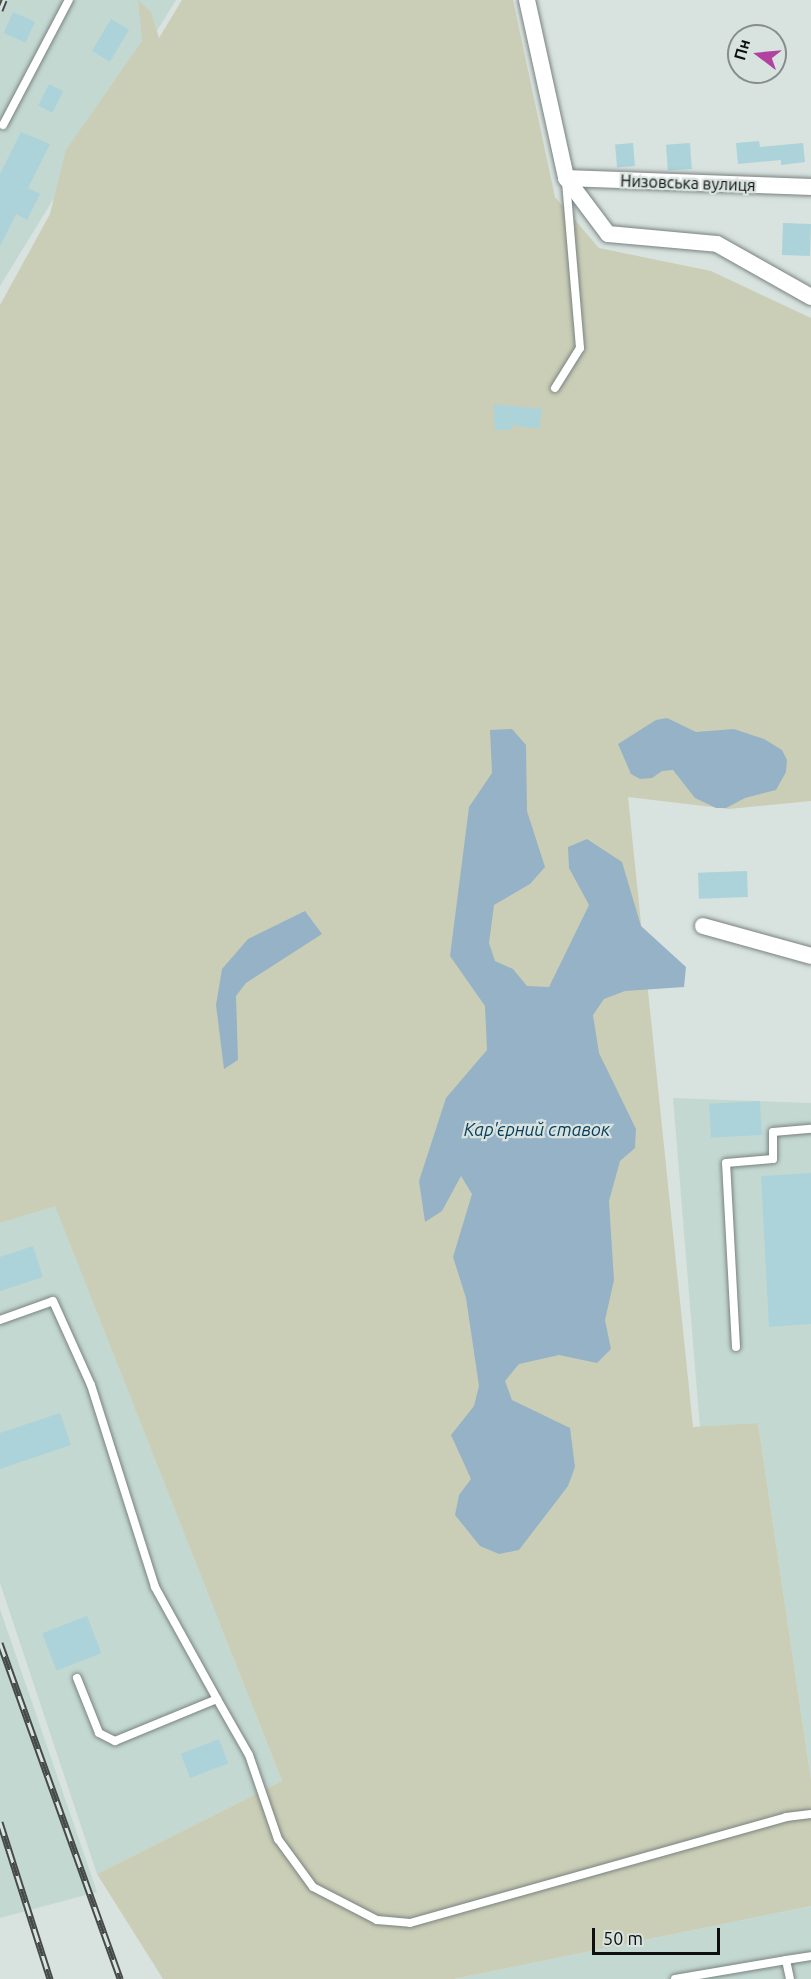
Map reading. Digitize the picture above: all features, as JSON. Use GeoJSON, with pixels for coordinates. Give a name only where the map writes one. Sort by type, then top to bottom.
{"type":"FeatureCollection","features":[{"type":"Feature","properties":{"kind":"street"},"geometry":{"type":"LineString","coordinates":[[527,0],[566,178],[608,234],[717,244],[811,297]]}},
{"type":"Feature","properties":{"kind":"street","name":"Низовська вулиця"},"geometry":{"type":"LineString","coordinates":[[566,178],[811,186]]}},
{"type":"Feature","properties":{"kind":"street"},"geometry":{"type":"LineString","coordinates":[[703,926],[811,956]]}},
{"type":"Feature","properties":{"kind":"lane"},"geometry":{"type":"LineString","coordinates":[[3,125],[69,0]]}},
{"type":"Feature","properties":{"kind":"lane"},"geometry":{"type":"LineString","coordinates":[[555,388],[580,348],[566,178]]}},
{"type":"Feature","properties":{"kind":"lane"},"geometry":{"type":"LineString","coordinates":[[736,1347],[726,1163],[773,1159],[773,1132],[811,1129]]}},
{"type":"Feature","properties":{"kind":"lane"},"geometry":{"type":"LineString","coordinates":[[0,1320],[53,1301],[91,1385],[155,1587],[249,1755],[278,1839],[313,1887],[377,1920],[410,1923],[786,1817],[811,1814]]}},
{"type":"Feature","properties":{"kind":"lane"},"geometry":{"type":"LineString","coordinates":[[77,1678],[99,1733],[115,1741],[217,1699]]}},
{"type":"Feature","properties":{"kind":"lane"},"geometry":{"type":"LineString","coordinates":[[675,1979],[811,1956]]}},
{"type":"Feature","properties":{"kind":"lane"},"geometry":{"type":"LineString","coordinates":[[786,1960],[790,1979]]}},
{"type":"Feature","properties":{"kind":"shaded area"},"geometry":{"type":"Polygon","coordinates":[[[0,0],[176,0],[0,286],[0,0]]]}},
{"type":"Feature","properties":{"kind":"shaded area"},"geometry":{"type":"Polygon","coordinates":[[[673,1098],[811,1103],[811,1780],[758,1423],[700,1428],[673,1098]]]}},
{"type":"Feature","properties":{"kind":"shaded area"},"geometry":{"type":"Polygon","coordinates":[[[55,1205],[282,1781],[97,1874],[0,1583],[0,1223],[55,1205]]]}},
{"type":"Feature","properties":{"kind":"shaded area"},"geometry":{"type":"Polygon","coordinates":[[[0,1609],[97,1892],[0,1918],[0,1609]]]}},
{"type":"Feature","properties":{"kind":"shaded area"},"geometry":{"type":"Polygon","coordinates":[[[811,1906],[811,1979],[454,1979],[811,1906]]]}},
{"type":"Feature","properties":{"kind":"green space"},"geometry":{"type":"Polygon","coordinates":[[[138,0],[151,12],[159,38],[182,0],[513,0],[555,197],[599,248],[711,271],[811,318],[811,801],[729,809],[628,797],[693,1427],[758,1423],[811,1780],[811,1906],[454,1979],[163,1979],[97,1874],[282,1781],[55,1206],[0,1223],[0,305],[50,214],[66,150],[142,41],[138,0]]]}},
{"type":"Feature","properties":{"kind":"water"},"geometry":{"type":"Polygon","coordinates":[[[667,718],[696,732],[734,729],[764,739],[782,750],[787,760],[786,772],[776,790],[745,798],[726,808],[716,808],[695,798],[673,770],[662,771],[652,778],[640,779],[631,774],[618,744],[656,720],[667,718]]]}},
{"type":"Feature","properties":{"kind":"water","name":"Кар'єрний ставок"},"geometry":{"type":"Polygon","coordinates":[[[512,729],[526,745],[527,811],[545,867],[530,884],[494,905],[489,943],[495,961],[513,969],[527,986],[549,987],[589,905],[569,868],[568,847],[587,839],[622,862],[641,926],[686,967],[684,987],[625,991],[604,999],[593,1015],[599,1053],[636,1129],[635,1148],[620,1161],[609,1201],[614,1280],[605,1320],[611,1349],[597,1363],[559,1355],[519,1364],[505,1381],[512,1400],[570,1428],[575,1467],[568,1486],[519,1550],[499,1554],[480,1546],[455,1515],[459,1495],[471,1479],[451,1435],[474,1406],[479,1386],[466,1298],[453,1257],[472,1194],[461,1176],[442,1211],[425,1222],[419,1181],[446,1098],[487,1050],[485,1006],[450,956],[469,807],[492,773],[490,730],[512,729]]]}},
{"type":"Feature","properties":{"kind":"water"},"geometry":{"type":"Polygon","coordinates":[[[305,911],[322,934],[246,983],[236,996],[238,1060],[224,1069],[216,1005],[222,969],[248,939],[305,911]]]}},
{"type":"Feature","properties":{"kind":"building"},"geometry":{"type":"Polygon","coordinates":[[[13,12],[35,22],[26,43],[4,33],[13,12]]]}},
{"type":"Feature","properties":{"kind":"building"},"geometry":{"type":"Polygon","coordinates":[[[111,19],[129,30],[110,62],[92,51],[111,19]]]}},
{"type":"Feature","properties":{"kind":"building"},"geometry":{"type":"Polygon","coordinates":[[[49,84],[63,91],[52,113],[38,105],[49,84]]]}},
{"type":"Feature","properties":{"kind":"building"},"geometry":{"type":"Polygon","coordinates":[[[21,132],[50,144],[28,188],[40,194],[27,220],[16,214],[0,246],[0,174],[21,132]]]}},
{"type":"Feature","properties":{"kind":"building"},"geometry":{"type":"Polygon","coordinates":[[[759,141],[760,147],[803,143],[805,162],[781,165],[781,160],[738,164],[736,143],[759,141]]]}},
{"type":"Feature","properties":{"kind":"building"},"geometry":{"type":"Polygon","coordinates":[[[633,143],[635,166],[617,167],[615,145],[633,143]]]}},
{"type":"Feature","properties":{"kind":"building"},"geometry":{"type":"Polygon","coordinates":[[[690,143],[692,169],[668,171],[666,145],[690,143]]]}},
{"type":"Feature","properties":{"kind":"building"},"geometry":{"type":"Polygon","coordinates":[[[783,223],[811,224],[810,256],[782,255],[783,223]]]}},
{"type":"Feature","properties":{"kind":"building"},"geometry":{"type":"Polygon","coordinates":[[[494,404],[542,409],[539,429],[511,425],[511,430],[495,430],[494,404]]]}},
{"type":"Feature","properties":{"kind":"building"},"geometry":{"type":"Polygon","coordinates":[[[747,871],[748,897],[699,899],[698,873],[747,871]]]}},
{"type":"Feature","properties":{"kind":"building"},"geometry":{"type":"Polygon","coordinates":[[[760,1101],[762,1135],[711,1138],[709,1104],[760,1101]]]}},
{"type":"Feature","properties":{"kind":"building"},"geometry":{"type":"Polygon","coordinates":[[[811,1173],[811,1324],[769,1327],[761,1176],[811,1173]]]}},
{"type":"Feature","properties":{"kind":"building"},"geometry":{"type":"Polygon","coordinates":[[[33,1246],[43,1277],[0,1291],[0,1257],[33,1246]]]}},
{"type":"Feature","properties":{"kind":"building"},"geometry":{"type":"Polygon","coordinates":[[[60,1413],[71,1445],[0,1469],[0,1433],[60,1413]]]}},
{"type":"Feature","properties":{"kind":"building"},"geometry":{"type":"Polygon","coordinates":[[[87,1616],[101,1653],[57,1671],[42,1633],[87,1616]]]}},
{"type":"Feature","properties":{"kind":"building"},"geometry":{"type":"Polygon","coordinates":[[[219,1739],[228,1763],[190,1778],[181,1754],[219,1739]]]}},
{"type":"Feature","properties":{"kind":"railway"},"geometry":{"type":"LineString","coordinates":[[0,10],[4,0]]}},
{"type":"Feature","properties":{"kind":"railway"},"geometry":{"type":"LineString","coordinates":[[0,1643],[120,1979]]}},
{"type":"Feature","properties":{"kind":"railway"},"geometry":{"type":"LineString","coordinates":[[0,1822],[50,1979]]}}]}
